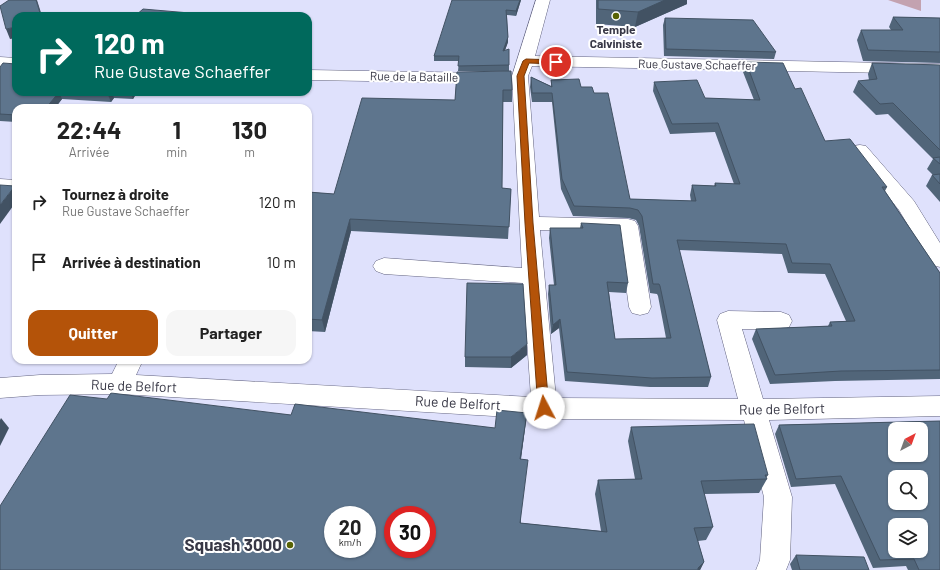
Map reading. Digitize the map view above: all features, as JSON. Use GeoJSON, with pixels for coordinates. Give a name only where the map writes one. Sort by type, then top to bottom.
{"type":"FeatureCollection","features":[{"type":"Feature","properties":{"kind":"street"},"geometry":{"type":"LineString","coordinates":[[543,0],[514,73],[529,223],[544,408]]}},
{"type":"Feature","properties":{"kind":"street"},"geometry":{"type":"LineString","coordinates":[[0,62],[12,63]]}},
{"type":"Feature","properties":{"kind":"street","name":"Rue Gustave Schaeffer"},"geometry":{"type":"LineString","coordinates":[[514,73],[940,69]]}},
{"type":"Feature","properties":{"kind":"street","name":"Rue de la Bataille"},"geometry":{"type":"LineString","coordinates":[[312,75],[514,73]]}},
{"type":"Feature","properties":{"kind":"street"},"geometry":{"type":"LineString","coordinates":[[860,150],[907,206],[940,260]]}},
{"type":"Feature","properties":{"kind":"street"},"geometry":{"type":"LineString","coordinates":[[0,185],[12,186]]}},
{"type":"Feature","properties":{"kind":"street"},"geometry":{"type":"LineString","coordinates":[[529,223],[628,226],[640,307]]}},
{"type":"Feature","properties":{"kind":"street"},"geometry":{"type":"LineString","coordinates":[[384,266],[533,276]]}},
{"type":"Feature","properties":{"kind":"street"},"geometry":{"type":"LineString","coordinates":[[771,570],[775,560],[778,497],[752,410],[728,320],[781,321]]}},
{"type":"Feature","properties":{"kind":"street"},"geometry":{"type":"LineString","coordinates":[[120,384],[129,364]]}},
{"type":"Feature","properties":{"kind":"street","name":"Rue de Belfort"},"geometry":{"type":"LineString","coordinates":[[0,388],[40,385],[120,384],[544,408],[752,410],[940,406]]}},
{"type":"Feature","properties":{"kind":"shaded area"},"geometry":{"type":"Polygon","coordinates":[[[888,0],[921,0],[921,11],[888,0]]]}},
{"type":"Feature","properties":{"kind":"building"},"geometry":{"type":"Polygon","coordinates":[[[9,0],[36,0],[40,12],[12,12],[12,28],[6,29],[0,6],[9,0]]]}},
{"type":"Feature","properties":{"kind":"building"},"geometry":{"type":"Polygon","coordinates":[[[452,0],[520,0],[516,11],[506,10],[508,37],[503,51],[509,49],[509,65],[458,66],[459,56],[434,56],[452,0]]]}},
{"type":"Feature","properties":{"kind":"building"},"geometry":{"type":"Polygon","coordinates":[[[598,0],[665,0],[638,12],[598,9],[598,0]]]}},
{"type":"Feature","properties":{"kind":"building"},"geometry":{"type":"Polygon","coordinates":[[[143,9],[178,12],[140,12],[143,9]]]}},
{"type":"Feature","properties":{"kind":"building"},"geometry":{"type":"Polygon","coordinates":[[[893,17],[940,18],[940,52],[868,50],[861,30],[903,30],[893,17]]]}},
{"type":"Feature","properties":{"kind":"building"},"geometry":{"type":"Polygon","coordinates":[[[665,18],[753,20],[776,52],[666,49],[665,18]]]}},
{"type":"Feature","properties":{"kind":"building"},"geometry":{"type":"Polygon","coordinates":[[[746,62],[783,63],[795,89],[801,88],[825,141],[850,139],[887,187],[882,187],[940,273],[940,370],[841,371],[775,375],[756,329],[832,326],[830,322],[855,321],[830,264],[792,263],[786,244],[677,240],[711,377],[652,378],[567,372],[560,319],[553,325],[549,285],[556,285],[550,228],[583,228],[581,223],[620,225],[628,283],[607,282],[615,339],[671,338],[660,286],[659,284],[653,284],[642,216],[638,210],[630,208],[574,206],[562,179],[552,93],[532,93],[531,77],[552,87],[551,80],[579,79],[581,87],[592,87],[594,93],[608,93],[630,199],[696,201],[692,185],[716,186],[715,183],[740,184],[718,123],[672,124],[654,82],[697,80],[705,98],[760,100],[746,62]]]}},
{"type":"Feature","properties":{"kind":"building"},"geometry":{"type":"Polygon","coordinates":[[[3,63],[12,64],[12,96],[56,96],[49,104],[12,104],[12,115],[0,114],[0,67],[3,63]]]}},
{"type":"Feature","properties":{"kind":"building"},"geometry":{"type":"Polygon","coordinates":[[[872,63],[940,65],[940,150],[893,103],[880,104],[858,81],[877,79],[872,63]]]}},
{"type":"Feature","properties":{"kind":"building"},"geometry":{"type":"Polygon","coordinates":[[[511,71],[512,90],[503,90],[502,188],[511,189],[509,227],[350,219],[322,320],[312,319],[312,192],[334,194],[362,98],[455,100],[457,72],[511,71]]]}},
{"type":"Feature","properties":{"kind":"building"},"geometry":{"type":"Polygon","coordinates":[[[940,157],[940,164],[933,158],[940,157]]]}},
{"type":"Feature","properties":{"kind":"building"},"geometry":{"type":"Polygon","coordinates":[[[940,174],[940,184],[932,175],[940,174]]]}},
{"type":"Feature","properties":{"kind":"building"},"geometry":{"type":"Polygon","coordinates":[[[0,185],[12,186],[12,190],[0,205],[0,185]]]}},
{"type":"Feature","properties":{"kind":"building"},"geometry":{"type":"Polygon","coordinates":[[[467,283],[523,284],[527,344],[511,357],[465,357],[467,283]]]}},
{"type":"Feature","properties":{"kind":"building"},"geometry":{"type":"Polygon","coordinates":[[[111,393],[291,415],[295,404],[495,428],[497,410],[527,413],[520,459],[528,460],[520,523],[607,532],[598,480],[642,479],[631,427],[754,424],[768,475],[765,475],[767,479],[701,481],[713,527],[694,528],[704,562],[698,570],[0,570],[0,506],[70,395],[107,399],[111,393]]]}},
{"type":"Feature","properties":{"kind":"building"},"geometry":{"type":"Polygon","coordinates":[[[940,421],[940,570],[919,570],[914,559],[880,560],[841,476],[796,479],[779,425],[888,422],[888,462],[928,462],[928,422],[900,422],[940,421]]]}},
{"type":"Feature","properties":{"kind":"building"},"geometry":{"type":"Polygon","coordinates":[[[796,555],[864,557],[869,570],[800,570],[796,555]]]}},
{"type":"Feature","properties":{"kind":"place","name":"Temple Calviniste"},"geometry":{"type":"Point","coordinates":[616,16]}},
{"type":"Feature","properties":{"kind":"place","name":"Squash 3000"},"geometry":{"type":"Point","coordinates":[290,545]}},
{"type":"Feature","properties":{"kind":"route"},"geometry":{"type":"LineString","coordinates":[[544,408],[529,223],[520,76],[526,61],[556,62]]}}]}
